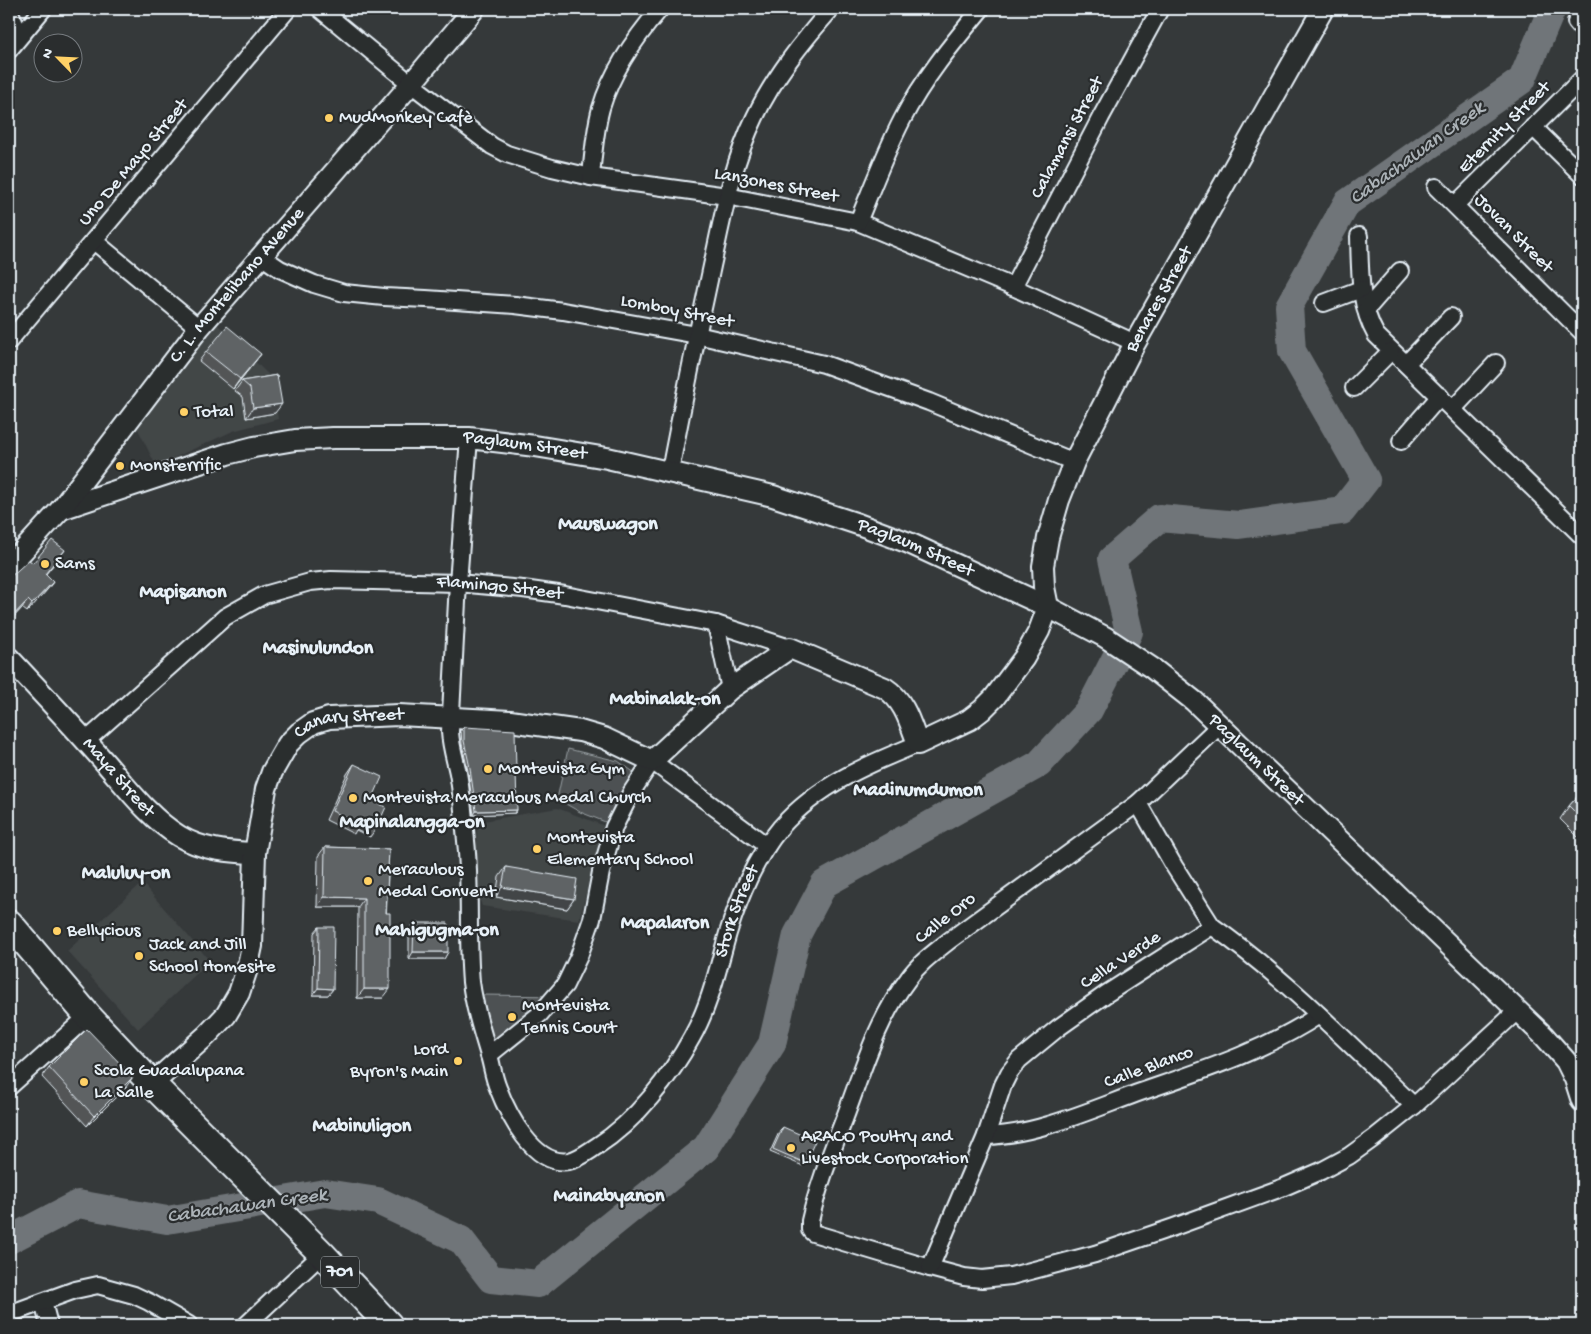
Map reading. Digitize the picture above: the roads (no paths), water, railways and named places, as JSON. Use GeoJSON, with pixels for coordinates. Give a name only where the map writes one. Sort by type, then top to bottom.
{"type":"FeatureCollection","features":[{"type":"Feature","properties":{"kind":"main road","name":"701"},"geometry":{"type":"LineString","coordinates":[[9,923],[88,1016],[152,1084],[236,1166],[389,1325]]}},
{"type":"Feature","properties":{"kind":"street"},"geometry":{"type":"LineString","coordinates":[[9,50],[43,9]]}},
{"type":"Feature","properties":{"kind":"street","name":"Uno De Mayo Street"},"geometry":{"type":"LineString","coordinates":[[9,341],[288,9]]}},
{"type":"Feature","properties":{"kind":"street","name":"Lanzones Street"},"geometry":{"type":"LineString","coordinates":[[320,9],[411,84],[492,146],[507,154],[552,168],[591,177],[727,196],[858,222],[1013,287],[1135,343]]}},
{"type":"Feature","properties":{"kind":"street","name":"C. L. Montelibano Avenue"},"geometry":{"type":"LineString","coordinates":[[9,566],[61,509],[199,328],[474,9]]}},
{"type":"Feature","properties":{"kind":"street"},"geometry":{"type":"LineString","coordinates":[[591,177],[601,109],[611,80],[628,51],[660,9]]}},
{"type":"Feature","properties":{"kind":"street"},"geometry":{"type":"LineString","coordinates":[[670,471],[727,196],[739,154],[755,117],[776,79],[804,40],[831,9]]}},
{"type":"Feature","properties":{"kind":"street"},"geometry":{"type":"LineString","coordinates":[[858,222],[902,120],[922,86],[981,9]]}},
{"type":"Feature","properties":{"kind":"street","name":"Calamansi Street"},"geometry":{"type":"LineString","coordinates":[[1013,287],[1101,117],[1160,9]]}},
{"type":"Feature","properties":{"kind":"street","name":"Benares Street"},"geometry":{"type":"LineString","coordinates":[[1048,607],[1044,587],[1043,566],[1048,538],[1059,500],[1074,462],[1135,343],[1324,9]]}},
{"type":"Feature","properties":{"kind":"street"},"geometry":{"type":"LineString","coordinates":[[9,10],[20,36]]}},
{"type":"Feature","properties":{"kind":"street","name":"Eternity Street"},"geometry":{"type":"LineString","coordinates":[[1455,205],[1582,79]]}},
{"type":"Feature","properties":{"kind":"street"},"geometry":{"type":"LineString","coordinates":[[1533,127],[1582,176]]}},
{"type":"Feature","properties":{"kind":"street","name":"Jovan Street"},"geometry":{"type":"LineString","coordinates":[[1436,187],[1582,332]]}},
{"type":"Feature","properties":{"kind":"street"},"geometry":{"type":"LineString","coordinates":[[1359,236],[1360,289],[1369,323],[1376,335],[1582,536]]}},
{"type":"Feature","properties":{"kind":"street"},"geometry":{"type":"LineString","coordinates":[[94,241],[199,328]]}},
{"type":"Feature","properties":{"kind":"street","name":"Lomboy Street"},"geometry":{"type":"LineString","coordinates":[[261,256],[280,269],[314,284],[344,293],[563,311],[697,335],[824,364],[929,402],[1074,462]]}},
{"type":"Feature","properties":{"kind":"street"},"geometry":{"type":"LineString","coordinates":[[1366,310],[1400,271]]}},
{"type":"Feature","properties":{"kind":"street"},"geometry":{"type":"LineString","coordinates":[[1324,303],[1360,289]]}},
{"type":"Feature","properties":{"kind":"street"},"geometry":{"type":"LineString","coordinates":[[1406,364],[1451,317]]}},
{"type":"Feature","properties":{"kind":"street"},"geometry":{"type":"LineString","coordinates":[[1354,388],[1391,351]]}},
{"type":"Feature","properties":{"kind":"street"},"geometry":{"type":"LineString","coordinates":[[1453,409],[1496,363]]}},
{"type":"Feature","properties":{"kind":"street"},"geometry":{"type":"LineString","coordinates":[[1401,441],[1440,396]]}},
{"type":"Feature","properties":{"kind":"street","name":"Paglaum Street"},"geometry":{"type":"LineString","coordinates":[[61,509],[254,447],[295,440],[333,438],[469,438],[598,456],[670,471],[772,496],[910,543],[1048,607],[1104,637],[1152,668],[1194,701],[1544,1036],[1566,1061],[1575,1079],[1582,1101]]}},
{"type":"Feature","properties":{"kind":"street","name":"Stork Street"},"geometry":{"type":"LineString","coordinates":[[469,438],[458,583],[451,744],[459,780],[467,844],[472,983],[480,1027],[497,1087],[515,1123],[526,1139],[540,1153],[556,1160],[570,1161],[606,1141],[645,1104],[663,1082],[692,1037],[712,990],[729,931],[754,866],[782,826],[798,809],[841,778],[872,762],[918,744],[969,720],[982,710],[994,698],[1024,658],[1039,631],[1048,607]]}},
{"type":"Feature","properties":{"kind":"street","name":"Flamingo Street"},"geometry":{"type":"LineString","coordinates":[[86,741],[225,617],[264,595],[302,584],[331,580],[458,583],[523,589],[565,595],[716,624],[790,648],[885,688],[898,698],[906,710],[918,744]]}},
{"type":"Feature","properties":{"kind":"street"},"geometry":{"type":"LineString","coordinates":[[716,624],[730,690]]}},
{"type":"Feature","properties":{"kind":"street"},"geometry":{"type":"LineString","coordinates":[[489,1055],[540,1014],[565,985],[579,956],[592,919],[600,872],[614,828],[631,793],[652,762],[730,690],[790,648]]}},
{"type":"Feature","properties":{"kind":"street","name":"Maya Street"},"geometry":{"type":"LineString","coordinates":[[9,658],[149,812],[170,830],[180,837],[209,848],[225,852],[255,853]]}},
{"type":"Feature","properties":{"kind":"street","name":"Canary Street"},"geometry":{"type":"LineString","coordinates":[[152,1084],[207,1035],[226,1015],[239,994],[252,946],[255,853],[266,789],[272,772],[288,744],[313,723],[329,718],[399,715],[510,721],[580,732],[604,738],[652,762],[767,846]]}},
{"type":"Feature","properties":{"kind":"street","name":"Calle Oro"},"geometry":{"type":"LineString","coordinates":[[930,1268],[813,1233],[809,1226],[825,1170],[879,1026],[888,1008],[908,978],[927,958],[1138,803],[1218,726]]}},
{"type":"Feature","properties":{"kind":"street"},"geometry":{"type":"LineString","coordinates":[[1138,803],[1174,866],[1212,926],[1240,945],[1319,1015],[1414,1106]]}},
{"type":"Feature","properties":{"kind":"street","name":"Cella Verde"},"geometry":{"type":"LineString","coordinates":[[930,1268],[986,1136],[1009,1073],[1019,1060],[1058,1028],[1106,994],[1212,926]]}},
{"type":"Feature","properties":{"kind":"street"},"geometry":{"type":"LineString","coordinates":[[930,1268],[964,1277],[982,1279],[1011,1276],[1094,1254],[1248,1200],[1321,1171],[1349,1156],[1414,1106],[1517,1011]]}},
{"type":"Feature","properties":{"kind":"street","name":"Calle Blanco"},"geometry":{"type":"LineString","coordinates":[[986,1136],[1014,1134],[1090,1111],[1237,1057],[1274,1041],[1319,1015]]}},
{"type":"Feature","properties":{"kind":"street"},"geometry":{"type":"LineString","coordinates":[[9,1087],[88,1016]]}},
{"type":"Feature","properties":{"kind":"street"},"geometry":{"type":"LineString","coordinates":[[246,1325],[322,1254]]}},
{"type":"Feature","properties":{"kind":"street"},"geometry":{"type":"LineString","coordinates":[[9,1314],[75,1290],[98,1285],[134,1295],[189,1325]]}},
{"type":"Feature","properties":{"kind":"street"},"geometry":{"type":"LineString","coordinates":[[43,1302],[50,1325]]}},
{"type":"Feature","properties":{"kind":"waterway","name":"Cabachawan Creek"},"geometry":{"type":"LineString","coordinates":[[9,1240],[78,1204],[167,1220],[325,1193],[378,1201],[461,1240],[491,1279],[538,1284],[706,1148],[772,1044],[797,935],[824,884],[1039,764],[1089,710],[1129,632],[1112,559],[1159,518],[1239,525],[1342,511],[1366,480],[1292,351],[1289,306],[1347,203],[1522,80],[1552,9]]}},
{"type":"Feature","properties":{"kind":"place","name":"MudMonkey Cafè"},"geometry":{"type":"Point","coordinates":[329,118]}},
{"type":"Feature","properties":{"kind":"place","name":"Total"},"geometry":{"type":"Point","coordinates":[184,412]}},
{"type":"Feature","properties":{"kind":"place","name":"Monsterrific"},"geometry":{"type":"Point","coordinates":[120,466]}},
{"type":"Feature","properties":{"kind":"place","name":"Sams"},"geometry":{"type":"Point","coordinates":[45,564]}},
{"type":"Feature","properties":{"kind":"place","name":"Montevista Gym"},"geometry":{"type":"Point","coordinates":[488,769]}},
{"type":"Feature","properties":{"kind":"place","name":"Montevista Meraculous Medal Church"},"geometry":{"type":"Point","coordinates":[353,798]}},
{"type":"Feature","properties":{"kind":"place","name":"Montevista Elementary School"},"geometry":{"type":"Point","coordinates":[537,849]}},
{"type":"Feature","properties":{"kind":"place","name":"Meraculous Medal Convent"},"geometry":{"type":"Point","coordinates":[368,881]}},
{"type":"Feature","properties":{"kind":"place","name":"Bellycious"},"geometry":{"type":"Point","coordinates":[57,931]}},
{"type":"Feature","properties":{"kind":"place","name":"Jack and Jill School Homesite"},"geometry":{"type":"Point","coordinates":[139,956]}},
{"type":"Feature","properties":{"kind":"place","name":"Montevista Tennis Court"},"geometry":{"type":"Point","coordinates":[512,1017]}},
{"type":"Feature","properties":{"kind":"place","name":"Lord Byron's Main"},"geometry":{"type":"Point","coordinates":[458,1061]}},
{"type":"Feature","properties":{"kind":"place","name":"Scola Guadalupana La Salle"},"geometry":{"type":"Point","coordinates":[84,1082]}},
{"type":"Feature","properties":{"kind":"place","name":"ARACO Poultry and Livestock Corporation"},"geometry":{"type":"Point","coordinates":[791,1148]}},
{"type":"Feature","properties":{"kind":"district","name":"Mauswagon"},"geometry":{"type":"Point","coordinates":[608,525]}},
{"type":"Feature","properties":{"kind":"district","name":"Mapisanon"},"geometry":{"type":"Point","coordinates":[183,593]}},
{"type":"Feature","properties":{"kind":"district","name":"Masinulundon"},"geometry":{"type":"Point","coordinates":[318,649]}},
{"type":"Feature","properties":{"kind":"district","name":"Mabinalak-on"},"geometry":{"type":"Point","coordinates":[665,700]}},
{"type":"Feature","properties":{"kind":"district","name":"Madinumdumon"},"geometry":{"type":"Point","coordinates":[918,791]}},
{"type":"Feature","properties":{"kind":"district","name":"Mapinalangga-on"},"geometry":{"type":"Point","coordinates":[412,823]}},
{"type":"Feature","properties":{"kind":"district","name":"Maluluy-on"},"geometry":{"type":"Point","coordinates":[126,874]}},
{"type":"Feature","properties":{"kind":"district","name":"Mapalaron"},"geometry":{"type":"Point","coordinates":[665,924]}},
{"type":"Feature","properties":{"kind":"district","name":"Mahigugma-on"},"geometry":{"type":"Point","coordinates":[437,931]}},
{"type":"Feature","properties":{"kind":"district","name":"Mabinuligon"},"geometry":{"type":"Point","coordinates":[362,1127]}},
{"type":"Feature","properties":{"kind":"district","name":"Mainabyanon"},"geometry":{"type":"Point","coordinates":[609,1197]}}]}
